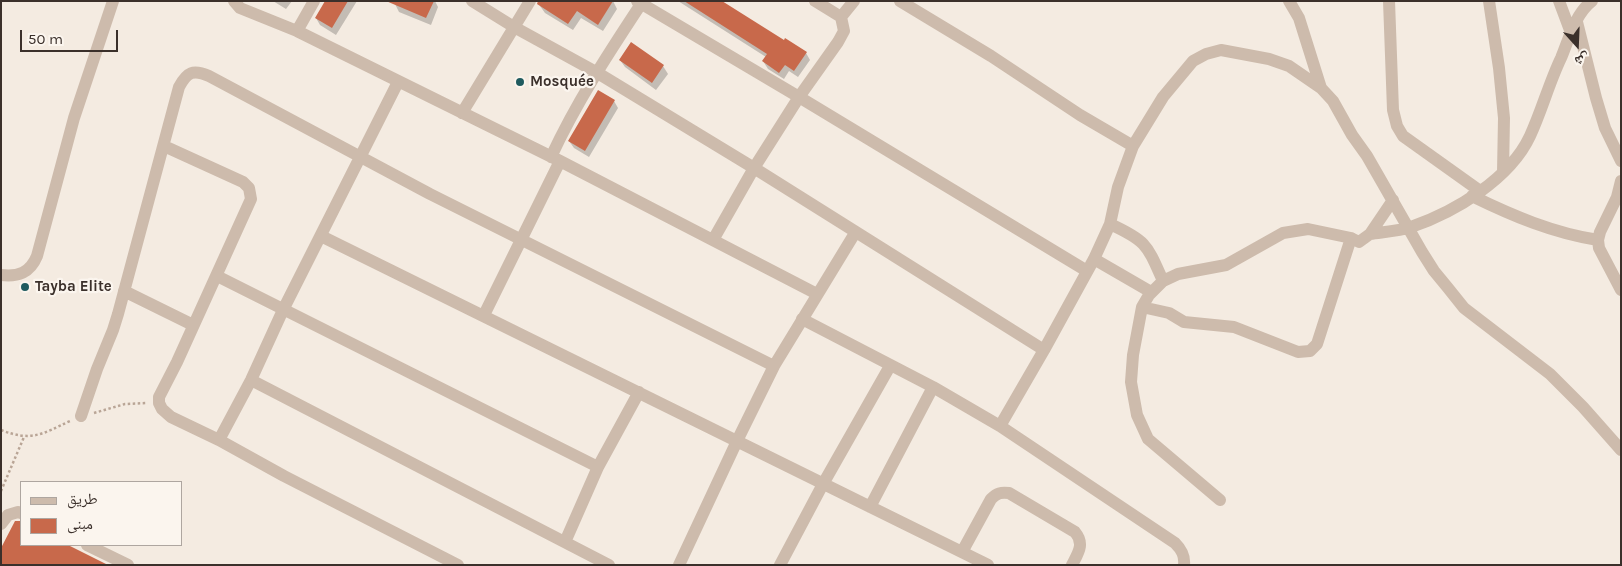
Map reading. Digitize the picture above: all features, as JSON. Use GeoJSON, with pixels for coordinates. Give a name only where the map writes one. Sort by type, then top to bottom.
{"type":"FeatureCollection","features":[{"type":"Feature","properties":{"kind":"street"},"geometry":{"type":"LineString","coordinates":[[1,274],[14,276],[22,273],[30,267],[37,256],[74,118],[113,1]]}},
{"type":"Feature","properties":{"kind":"street"},"geometry":{"type":"LineString","coordinates":[[234,1],[240,8],[297,31],[555,159],[817,294]]}},
{"type":"Feature","properties":{"kind":"street"},"geometry":{"type":"LineString","coordinates":[[297,31],[314,1]]}},
{"type":"Feature","properties":{"kind":"street"},"geometry":{"type":"LineString","coordinates":[[472,1],[514,27],[596,72],[754,168],[1044,350]]}},
{"type":"Feature","properties":{"kind":"street"},"geometry":{"type":"LineString","coordinates":[[462,113],[530,1]]}},
{"type":"Feature","properties":{"kind":"street"},"geometry":{"type":"LineString","coordinates":[[713,240],[754,168],[844,31],[841,18],[815,1]]}},
{"type":"Feature","properties":{"kind":"street"},"geometry":{"type":"LineString","coordinates":[[841,18],[854,1]]}},
{"type":"Feature","properties":{"kind":"street"},"geometry":{"type":"LineString","coordinates":[[900,1],[991,56],[1080,115],[1133,146]]}},
{"type":"Feature","properties":{"kind":"street"},"geometry":{"type":"LineString","coordinates":[[1290,1],[1299,18],[1321,88]]}},
{"type":"Feature","properties":{"kind":"street"},"geometry":{"type":"LineString","coordinates":[[1389,1],[1393,110],[1403,136],[1476,194],[1539,226],[1598,240]]}},
{"type":"Feature","properties":{"kind":"street"},"geometry":{"type":"LineString","coordinates":[[1489,1],[1504,118],[1503,172]]}},
{"type":"Feature","properties":{"kind":"street"},"geometry":{"type":"LineString","coordinates":[[1559,1],[1574,28],[1603,121],[1621,161]]}},
{"type":"Feature","properties":{"kind":"street"},"geometry":{"type":"LineString","coordinates":[[1370,234],[1410,228],[1431,219],[1492,183],[1512,163],[1530,137],[1550,81],[1574,28],[1584,8],[1592,1]]}},
{"type":"Feature","properties":{"kind":"street"},"geometry":{"type":"LineString","coordinates":[[484,315],[522,240],[555,159],[568,121],[639,2],[1087,271]]}},
{"type":"Feature","properties":{"kind":"street"},"geometry":{"type":"LineString","coordinates":[[1000,426],[1094,258],[1110,224],[1118,187],[1133,146],[1163,98],[1184,70],[1193,61],[1206,54],[1221,50],[1269,59],[1288,66],[1321,88],[1333,101],[1352,135],[1367,156],[1434,271],[1464,308],[1550,374],[1583,407],[1621,450]]}},
{"type":"Feature","properties":{"kind":"street"},"geometry":{"type":"LineString","coordinates":[[81,416],[113,330],[179,87],[184,78],[191,73],[201,73],[522,240],[774,366]]}},
{"type":"Feature","properties":{"kind":"street"},"geometry":{"type":"LineString","coordinates":[[219,440],[251,380],[283,310],[398,82]]}},
{"type":"Feature","properties":{"kind":"street"},"geometry":{"type":"LineString","coordinates":[[164,146],[231,176],[249,188],[251,199],[159,397],[162,409],[171,417],[219,440],[293,481],[458,565]]}},
{"type":"Feature","properties":{"kind":"street"},"geometry":{"type":"LineString","coordinates":[[1621,181],[1617,197],[1598,240],[1599,248],[1621,290]]}},
{"type":"Feature","properties":{"kind":"street"},"geometry":{"type":"LineString","coordinates":[[1220,500],[1148,439],[1137,415],[1131,382],[1133,355],[1142,307],[1150,292],[1163,281],[1178,274],[1226,265],[1283,233],[1308,229],[1351,238],[1359,242],[1370,234],[1393,200]]}},
{"type":"Feature","properties":{"kind":"street"},"geometry":{"type":"LineString","coordinates":[[1110,224],[1133,234],[1144,244],[1156,263],[1163,281]]}},
{"type":"Feature","properties":{"kind":"street"},"geometry":{"type":"LineString","coordinates":[[680,565],[774,366],[855,233]]}},
{"type":"Feature","properties":{"kind":"street"},"geometry":{"type":"LineString","coordinates":[[321,236],[988,565]]}},
{"type":"Feature","properties":{"kind":"street"},"geometry":{"type":"LineString","coordinates":[[1142,307],[1169,313],[1184,322],[1234,327],[1298,352],[1310,351],[1317,344],[1351,238]]}},
{"type":"Feature","properties":{"kind":"street"},"geometry":{"type":"LineString","coordinates":[[1094,258],[1150,292]]}},
{"type":"Feature","properties":{"kind":"street"},"geometry":{"type":"LineString","coordinates":[[216,276],[598,467]]}},
{"type":"Feature","properties":{"kind":"street"},"geometry":{"type":"LineString","coordinates":[[124,291],[193,325]]}},
{"type":"Feature","properties":{"kind":"street"},"geometry":{"type":"LineString","coordinates":[[802,319],[933,387],[1000,426],[1175,543],[1183,552],[1185,558],[1184,565]]}},
{"type":"Feature","properties":{"kind":"street"},"geometry":{"type":"LineString","coordinates":[[780,565],[823,484],[890,366]]}},
{"type":"Feature","properties":{"kind":"street"},"geometry":{"type":"LineString","coordinates":[[251,380],[609,565]]}},
{"type":"Feature","properties":{"kind":"street"},"geometry":{"type":"LineString","coordinates":[[870,507],[933,387]]}},
{"type":"Feature","properties":{"kind":"street"},"geometry":{"type":"LineString","coordinates":[[565,542],[598,467],[638,392]]}},
{"type":"Feature","properties":{"kind":"street"},"geometry":{"type":"LineString","coordinates":[[962,552],[991,499],[998,493],[1004,492],[1009,493],[1075,532],[1081,542],[1081,548],[1072,565]]}},
{"type":"Feature","properties":{"kind":"street"},"geometry":{"type":"LineString","coordinates":[[1,524],[8,516],[20,513]]}},
{"type":"Feature","properties":{"kind":"street"},"geometry":{"type":"LineString","coordinates":[[89,546],[128,565]]}},
{"type":"Feature","properties":{"kind":"path"},"geometry":{"type":"LineString","coordinates":[[1,491],[24,437]]}},
{"type":"Feature","properties":{"kind":"building"},"geometry":{"type":"Polygon","coordinates":[[[325,1],[348,1],[332,28],[315,18],[325,1]]]}},
{"type":"Feature","properties":{"kind":"building"},"geometry":{"type":"Polygon","coordinates":[[[386,1],[434,1],[426,18],[386,1]]]}},
{"type":"Feature","properties":{"kind":"building"},"geometry":{"type":"Polygon","coordinates":[[[538,1],[613,1],[598,25],[577,11],[568,24],[537,4],[538,1]]]}},
{"type":"Feature","properties":{"kind":"building"},"geometry":{"type":"Polygon","coordinates":[[[684,1],[722,1],[784,40],[785,38],[807,52],[794,71],[785,65],[779,73],[762,61],[767,54],[684,1]]]}},
{"type":"Feature","properties":{"kind":"building"},"geometry":{"type":"Polygon","coordinates":[[[631,42],[664,65],[652,83],[619,60],[631,42]]]}},
{"type":"Feature","properties":{"kind":"building"},"geometry":{"type":"Polygon","coordinates":[[[598,90],[615,100],[585,151],[568,141],[598,90]]]}},
{"type":"Feature","properties":{"kind":"building"},"geometry":{"type":"Polygon","coordinates":[[[15,521],[20,521],[20,546],[70,546],[108,565],[1,565],[1,548],[15,521]]]}},
{"type":"Feature","properties":{"kind":"place","name":"Mosquée"},"geometry":{"type":"Point","coordinates":[520,82]}},
{"type":"Feature","properties":{"kind":"place","name":"Tayba Elite"},"geometry":{"type":"Point","coordinates":[25,287]}}]}
